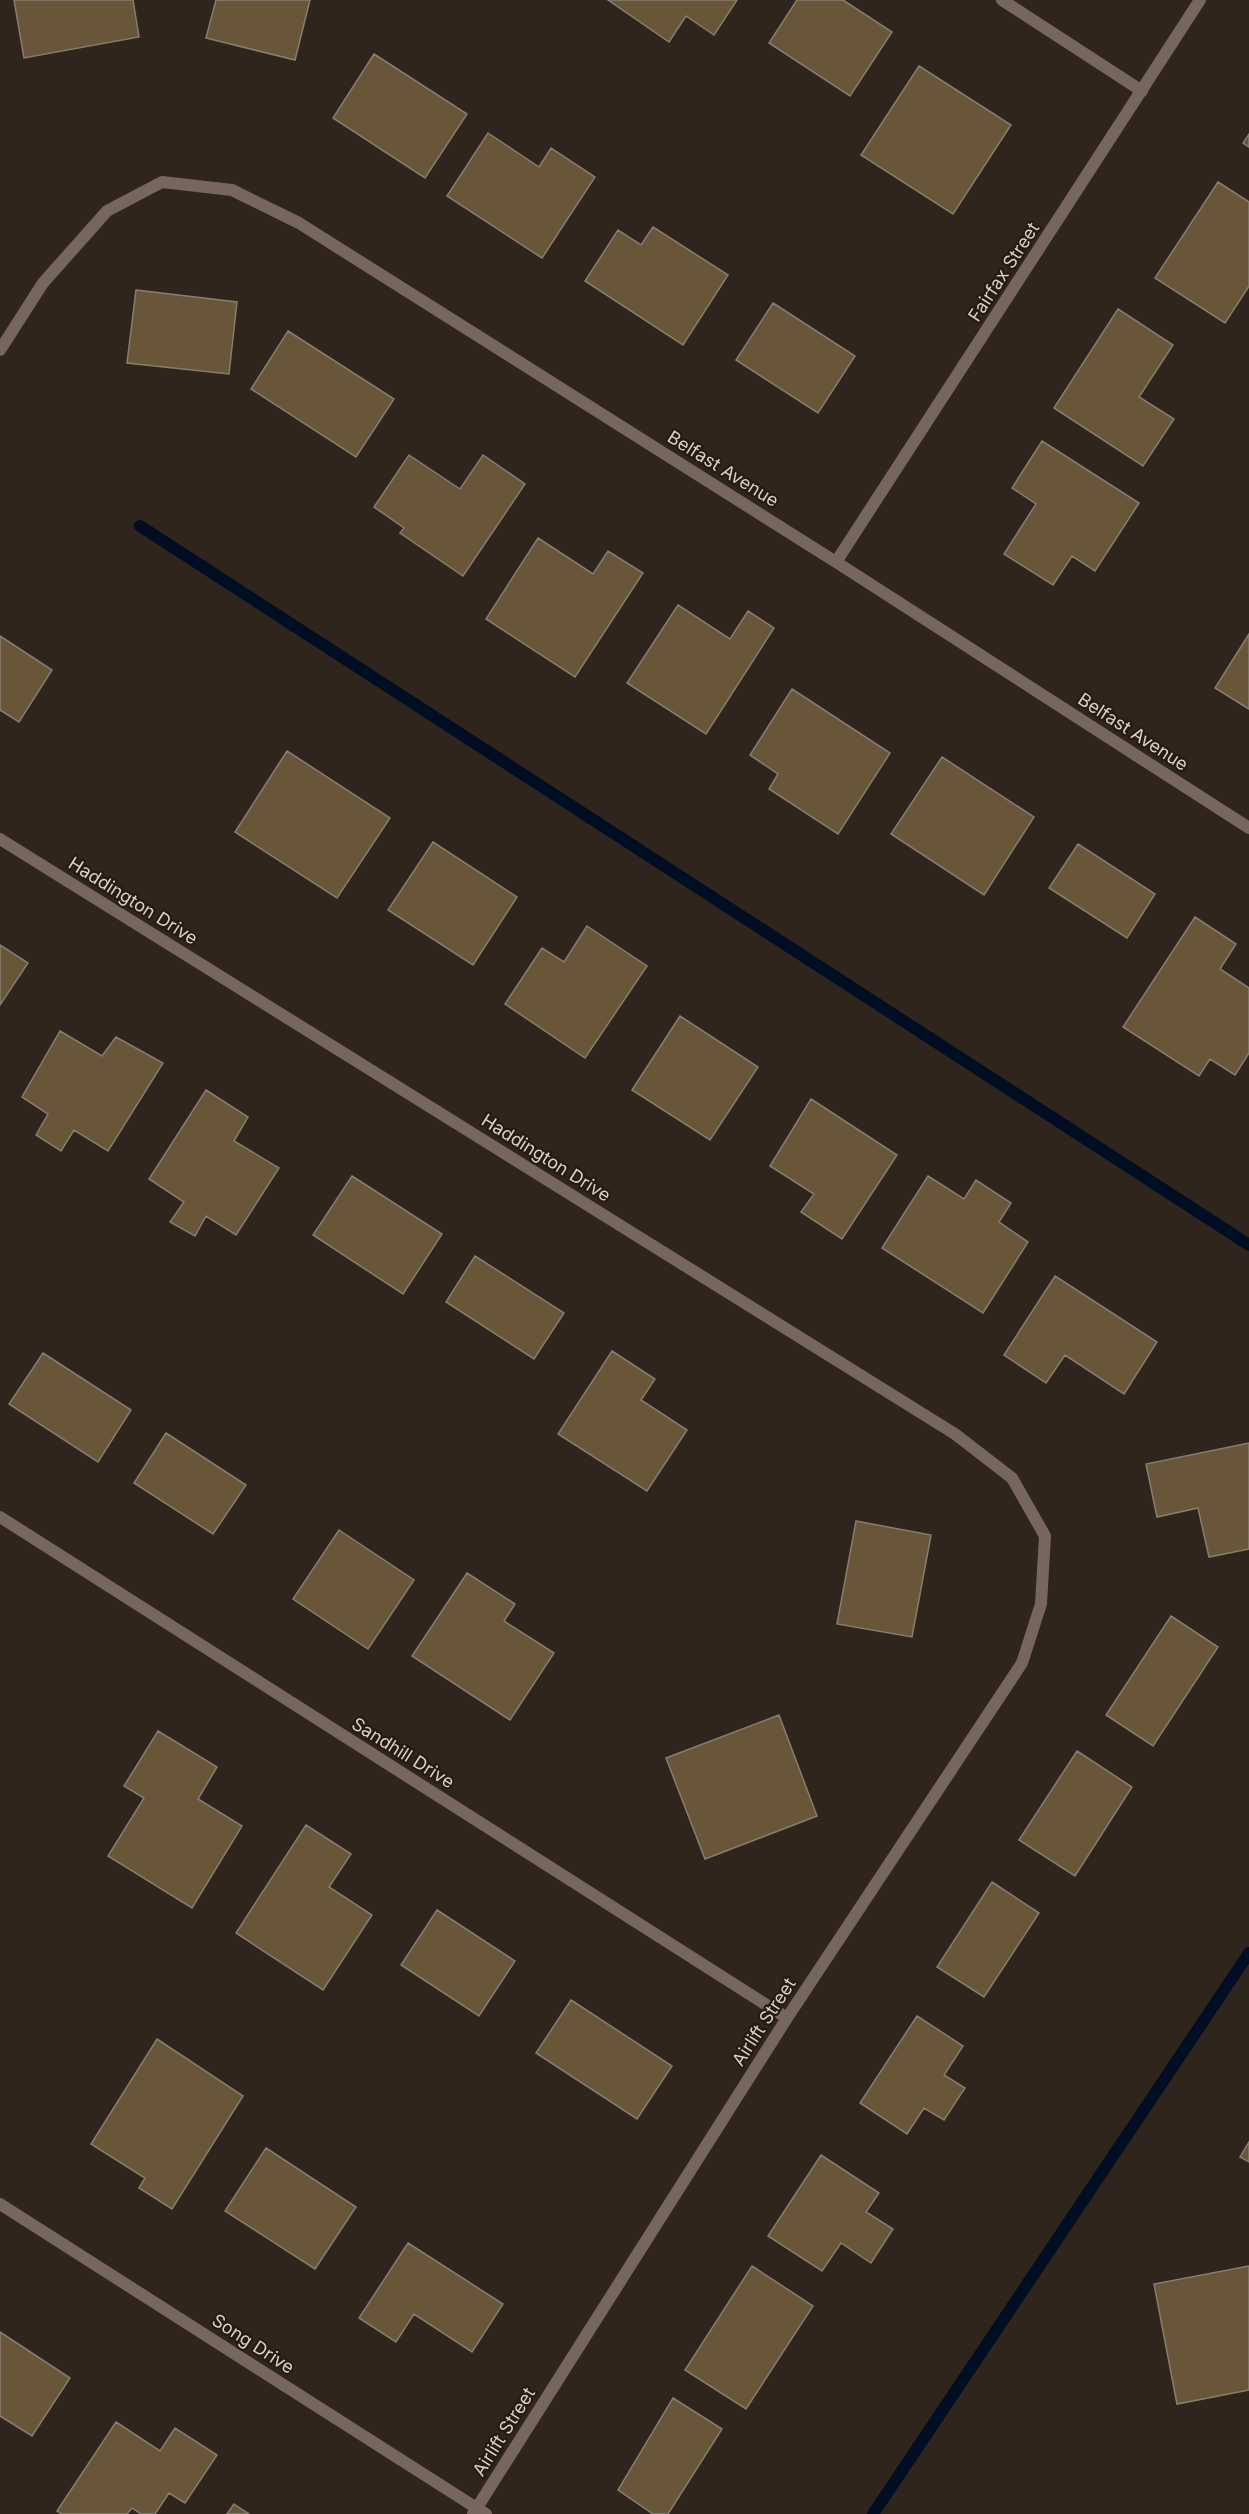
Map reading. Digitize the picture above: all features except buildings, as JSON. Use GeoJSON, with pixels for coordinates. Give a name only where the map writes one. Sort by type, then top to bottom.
{"type":"FeatureCollection","features":[{"type":"Feature","properties":{"kind":"street"},"geometry":{"type":"LineString","coordinates":[[1002,0],[1143,91]]}},
{"type":"Feature","properties":{"kind":"street","name":"Fairfax Street"},"geometry":{"type":"LineString","coordinates":[[836,562],[1200,0]]}},
{"type":"Feature","properties":{"kind":"street","name":"Belfast Avenue"},"geometry":{"type":"LineString","coordinates":[[0,350],[44,283],[107,211],[162,182],[232,190],[299,223],[836,562],[1249,828]]}},
{"type":"Feature","properties":{"kind":"street","name":"Haddington Drive"},"geometry":{"type":"LineString","coordinates":[[0,839],[955,1434],[1012,1478],[1045,1536]]}},
{"type":"Feature","properties":{"kind":"street","name":"Sandhill Drive"},"geometry":{"type":"LineString","coordinates":[[0,1517],[787,2018]]}},
{"type":"Feature","properties":{"kind":"street","name":"Airlift Street"},"geometry":{"type":"LineString","coordinates":[[479,2512],[787,2018],[1022,1664],[1041,1605],[1045,1536]]}},
{"type":"Feature","properties":{"kind":"street","name":"Song Drive"},"geometry":{"type":"LineString","coordinates":[[0,2204],[479,2512]]}},
{"type":"Feature","properties":{"kind":"waterway"},"geometry":{"type":"LineString","coordinates":[[140,526],[1249,1245]]}},
{"type":"Feature","properties":{"kind":"waterway"},"geometry":{"type":"LineString","coordinates":[[873,2514],[1249,1953]]}}]}
